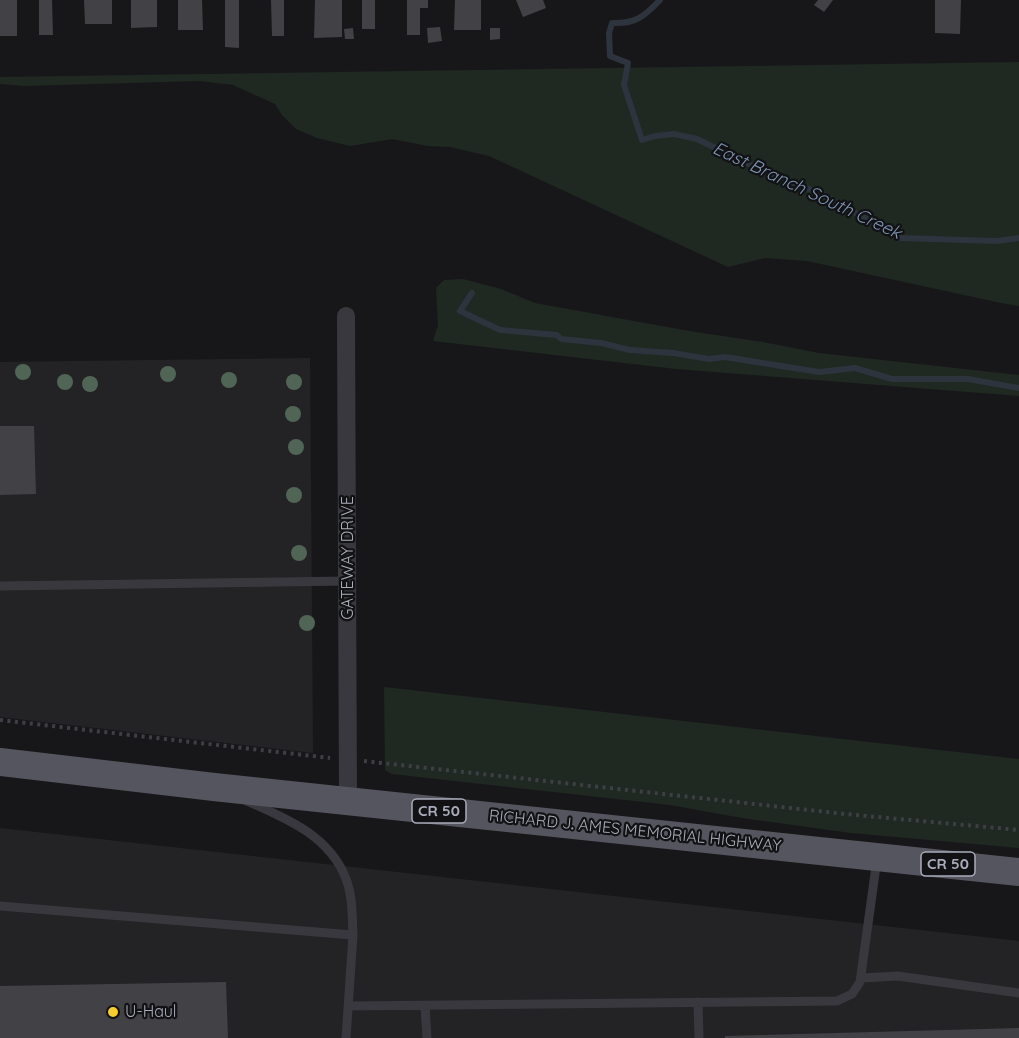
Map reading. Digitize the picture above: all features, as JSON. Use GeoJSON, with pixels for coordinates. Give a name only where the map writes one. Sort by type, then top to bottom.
{"type":"FeatureCollection","features":[{"type":"Feature","properties":{"kind":"main road","name":"RICHARD J. AMES MEMORIAL HIGHWAY"},"geometry":{"type":"LineString","coordinates":[[0,762],[214,787],[1019,872]]}},
{"type":"Feature","properties":{"kind":"street","name":"GATEWAY DRIVE"},"geometry":{"type":"LineString","coordinates":[[346,315],[348,801]]}},
{"type":"Feature","properties":{"kind":"lane"},"geometry":{"type":"LineString","coordinates":[[0,586],[348,581]]}},
{"type":"Feature","properties":{"kind":"lane"},"geometry":{"type":"LineString","coordinates":[[214,787],[288,819],[316,838],[335,857],[347,880],[352,907],[353,935],[346,1038]]}},
{"type":"Feature","properties":{"kind":"lane"},"geometry":{"type":"LineString","coordinates":[[349,1006],[837,1001],[852,994],[861,978],[878,857]]}},
{"type":"Feature","properties":{"kind":"lane"},"geometry":{"type":"LineString","coordinates":[[0,906],[353,935]]}},
{"type":"Feature","properties":{"kind":"lane"},"geometry":{"type":"LineString","coordinates":[[861,978],[898,976],[1019,993]]}},
{"type":"Feature","properties":{"kind":"lane"},"geometry":{"type":"LineString","coordinates":[[698,1002],[699,1038]]}},
{"type":"Feature","properties":{"kind":"lane"},"geometry":{"type":"LineString","coordinates":[[425,1005],[427,1038]]}},
{"type":"Feature","properties":{"kind":"path"},"geometry":{"type":"LineString","coordinates":[[0,720],[845,814],[1019,830]]}},
{"type":"Feature","properties":{"kind":"shaded area"},"geometry":{"type":"Polygon","coordinates":[[[1019,62],[1019,306],[807,261],[765,258],[728,267],[489,156],[450,147],[428,146],[392,139],[350,146],[317,138],[296,129],[275,104],[233,85],[200,81],[24,86],[0,84],[0,77],[1019,62]]]}},
{"type":"Feature","properties":{"kind":"shaded area"},"geometry":{"type":"Polygon","coordinates":[[[463,279],[501,289],[535,303],[689,331],[819,353],[1019,375],[1019,396],[676,369],[433,341],[438,325],[436,288],[444,280],[463,279]]]}},
{"type":"Feature","properties":{"kind":"shaded area"},"geometry":{"type":"Polygon","coordinates":[[[310,358],[313,753],[0,717],[0,362],[310,358]]]}},
{"type":"Feature","properties":{"kind":"shaded area"},"geometry":{"type":"Polygon","coordinates":[[[384,687],[1019,759],[1019,848],[851,833],[742,818],[670,805],[392,774],[385,770],[384,687]]]}},
{"type":"Feature","properties":{"kind":"shaded area"},"geometry":{"type":"Polygon","coordinates":[[[0,828],[1019,941],[1019,1038],[0,1038],[0,828]]]}},
{"type":"Feature","properties":{"kind":"building"},"geometry":{"type":"Polygon","coordinates":[[[0,0],[17,0],[17,36],[0,36],[0,0]]]}},
{"type":"Feature","properties":{"kind":"building"},"geometry":{"type":"Polygon","coordinates":[[[39,0],[52,0],[53,35],[39,35],[39,0]]]}},
{"type":"Feature","properties":{"kind":"building"},"geometry":{"type":"Polygon","coordinates":[[[84,0],[112,0],[112,24],[85,24],[84,0]]]}},
{"type":"Feature","properties":{"kind":"building"},"geometry":{"type":"Polygon","coordinates":[[[131,0],[157,0],[157,27],[131,28],[131,0]]]}},
{"type":"Feature","properties":{"kind":"building"},"geometry":{"type":"Polygon","coordinates":[[[178,0],[202,0],[203,30],[178,30],[178,0]]]}},
{"type":"Feature","properties":{"kind":"building"},"geometry":{"type":"Polygon","coordinates":[[[225,0],[239,0],[239,48],[225,47],[225,0]]]}},
{"type":"Feature","properties":{"kind":"building"},"geometry":{"type":"Polygon","coordinates":[[[271,0],[284,0],[284,36],[272,36],[271,0]]]}},
{"type":"Feature","properties":{"kind":"building"},"geometry":{"type":"Polygon","coordinates":[[[315,0],[342,0],[342,37],[314,38],[315,0]]]}},
{"type":"Feature","properties":{"kind":"building"},"geometry":{"type":"Polygon","coordinates":[[[362,0],[375,0],[375,29],[362,29],[362,0]]]}},
{"type":"Feature","properties":{"kind":"building"},"geometry":{"type":"Polygon","coordinates":[[[407,0],[428,0],[428,8],[420,8],[420,35],[407,35],[407,0]]]}},
{"type":"Feature","properties":{"kind":"building"},"geometry":{"type":"Polygon","coordinates":[[[455,0],[481,0],[481,30],[454,30],[455,0]]]}},
{"type":"Feature","properties":{"kind":"building"},"geometry":{"type":"Polygon","coordinates":[[[516,0],[543,0],[546,8],[523,17],[516,0]]]}},
{"type":"Feature","properties":{"kind":"building"},"geometry":{"type":"Polygon","coordinates":[[[818,0],[833,0],[824,12],[814,5],[818,0]]]}},
{"type":"Feature","properties":{"kind":"building"},"geometry":{"type":"Polygon","coordinates":[[[935,0],[961,0],[960,34],[935,33],[935,0]]]}},
{"type":"Feature","properties":{"kind":"building"},"geometry":{"type":"Polygon","coordinates":[[[440,27],[442,41],[428,43],[427,28],[440,27]]]}},
{"type":"Feature","properties":{"kind":"building"},"geometry":{"type":"Polygon","coordinates":[[[353,28],[354,39],[345,39],[344,29],[353,28]]]}},
{"type":"Feature","properties":{"kind":"building"},"geometry":{"type":"Polygon","coordinates":[[[490,28],[500,28],[500,39],[490,40],[490,28]]]}},
{"type":"Feature","properties":{"kind":"building"},"geometry":{"type":"Polygon","coordinates":[[[0,426],[34,426],[36,494],[0,495],[0,426]]]}},
{"type":"Feature","properties":{"kind":"building","name":"U-Haul"},"geometry":{"type":"Polygon","coordinates":[[[226,982],[228,1038],[0,1038],[0,986],[226,982]]]}},
{"type":"Feature","properties":{"kind":"building"},"geometry":{"type":"Polygon","coordinates":[[[1019,1028],[1019,1038],[725,1038],[725,1036],[1019,1028]]]}},
{"type":"Feature","properties":{"kind":"waterway","name":"East Branch South Creek"},"geometry":{"type":"LineString","coordinates":[[660,0],[649,11],[633,21],[612,23],[609,33],[610,56],[628,63],[624,85],[642,140],[674,134],[697,139],[744,162],[821,194],[901,238],[997,241],[1019,238]]}},
{"type":"Feature","properties":{"kind":"waterway"},"geometry":{"type":"LineString","coordinates":[[472,293],[460,311],[500,330],[557,335],[561,339],[601,343],[630,350],[673,353],[709,359],[725,357],[819,372],[855,368],[892,379],[968,379],[1019,388]]}},
{"type":"Feature","properties":{"kind":"place","name":"U-Haul"},"geometry":{"type":"Point","coordinates":[113,1012]}}]}
